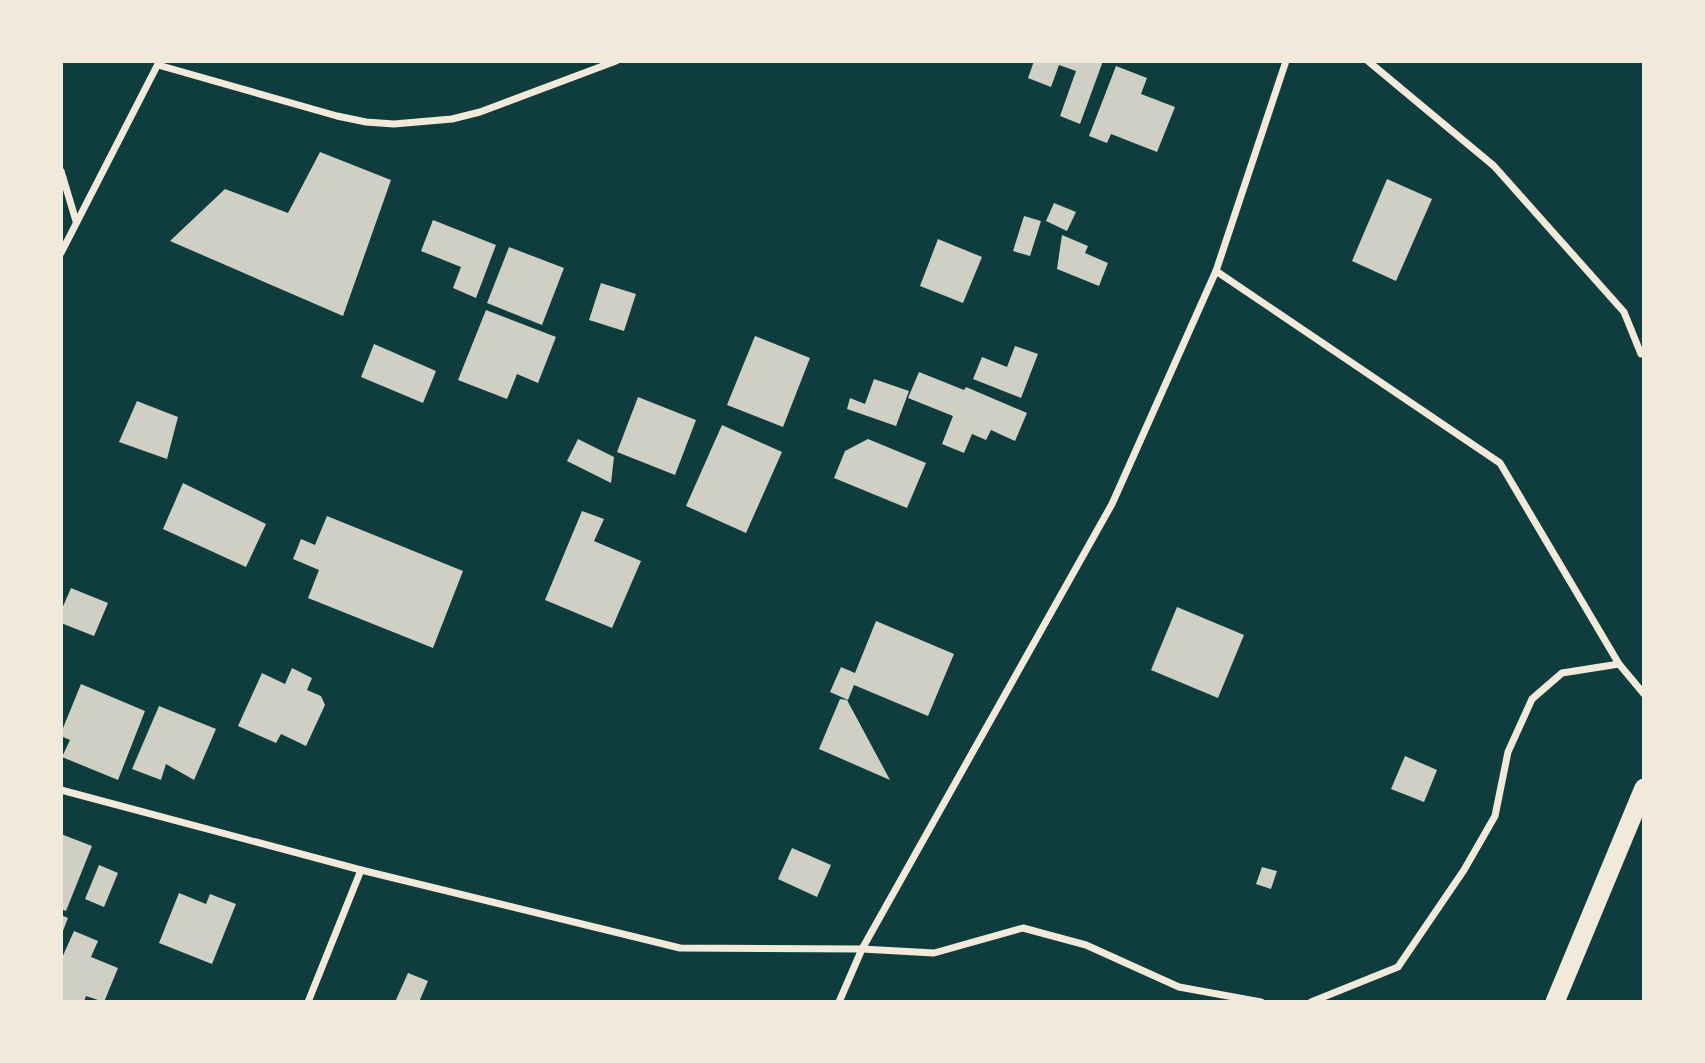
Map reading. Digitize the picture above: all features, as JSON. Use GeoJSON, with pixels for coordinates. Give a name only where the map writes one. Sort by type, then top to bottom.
{"type":"FeatureCollection","features":[{"type":"Feature","properties":{"kind":"highway"},"geometry":{"type":"LineString","coordinates":[[1555,1002],[1644,788]]}},
{"type":"Feature","properties":{"kind":"street"},"geometry":{"type":"LineString","coordinates":[[61,253],[158,63],[337,116],[394,124],[452,119],[616,61]]}},
{"type":"Feature","properties":{"kind":"street"},"geometry":{"type":"LineString","coordinates":[[839,1002],[862,949],[1112,503],[1216,271],[1286,61]]}},
{"type":"Feature","properties":{"kind":"street"},"geometry":{"type":"LineString","coordinates":[[1368,61],[1494,166],[1624,312],[1641,354]]}},
{"type":"Feature","properties":{"kind":"street"},"geometry":{"type":"LineString","coordinates":[[61,171],[76,222]]}},
{"type":"Feature","properties":{"kind":"street"},"geometry":{"type":"LineString","coordinates":[[1216,271],[1500,463],[1619,664],[1644,694]]}},
{"type":"Feature","properties":{"kind":"street"},"geometry":{"type":"LineString","coordinates":[[1311,1002],[1398,967],[1464,870],[1495,817],[1508,752],[1532,699],[1562,673],[1619,664]]}},
{"type":"Feature","properties":{"kind":"street"},"geometry":{"type":"LineString","coordinates":[[61,790],[361,870],[680,948],[862,949],[934,953],[1023,928],[1086,945],[1179,987],[1261,1002]]}},
{"type":"Feature","properties":{"kind":"street"},"geometry":{"type":"LineString","coordinates":[[308,1002],[361,870]]}},
{"type":"Feature","properties":{"kind":"building"},"geometry":{"type":"Polygon","coordinates":[[[1034,61],[1103,61],[1080,124],[1060,116],[1076,71],[1059,65],[1051,87],[1028,78],[1034,61]]]}},
{"type":"Feature","properties":{"kind":"building"},"geometry":{"type":"Polygon","coordinates":[[[1116,66],[1147,78],[1141,94],[1175,107],[1157,152],[1111,134],[1107,143],[1089,136],[1116,66]]]}},
{"type":"Feature","properties":{"kind":"building"},"geometry":{"type":"Polygon","coordinates":[[[320,152],[391,180],[343,316],[170,241],[225,189],[288,213],[320,152]]]}},
{"type":"Feature","properties":{"kind":"building"},"geometry":{"type":"Polygon","coordinates":[[[1387,179],[1432,199],[1396,281],[1352,261],[1387,179]]]}},
{"type":"Feature","properties":{"kind":"building"},"geometry":{"type":"Polygon","coordinates":[[[1054,203],[1076,212],[1067,231],[1046,221],[1054,203]]]}},
{"type":"Feature","properties":{"kind":"building"},"geometry":{"type":"Polygon","coordinates":[[[1024,216],[1041,221],[1030,256],[1013,251],[1024,216]]]}},
{"type":"Feature","properties":{"kind":"building"},"geometry":{"type":"Polygon","coordinates":[[[433,220],[496,245],[476,298],[453,288],[461,267],[421,251],[433,220]]]}},
{"type":"Feature","properties":{"kind":"building"},"geometry":{"type":"Polygon","coordinates":[[[1062,235],[1088,246],[1085,253],[1108,263],[1099,286],[1057,269],[1062,235]]]}},
{"type":"Feature","properties":{"kind":"building"},"geometry":{"type":"Polygon","coordinates":[[[938,239],[982,257],[963,303],[920,286],[938,239]]]}},
{"type":"Feature","properties":{"kind":"building"},"geometry":{"type":"Polygon","coordinates":[[[509,247],[564,268],[542,325],[487,303],[509,247]]]}},
{"type":"Feature","properties":{"kind":"building"},"geometry":{"type":"Polygon","coordinates":[[[601,283],[636,294],[624,331],[589,320],[601,283]]]}},
{"type":"Feature","properties":{"kind":"building"},"geometry":{"type":"Polygon","coordinates":[[[486,310],[556,337],[538,383],[517,374],[507,399],[458,380],[486,310]]]}},
{"type":"Feature","properties":{"kind":"building"},"geometry":{"type":"Polygon","coordinates":[[[755,336],[810,358],[783,427],[727,405],[755,336]]]}},
{"type":"Feature","properties":{"kind":"building"},"geometry":{"type":"Polygon","coordinates":[[[374,344],[436,371],[423,403],[361,377],[374,344]]]}},
{"type":"Feature","properties":{"kind":"building"},"geometry":{"type":"Polygon","coordinates":[[[1015,346],[1038,354],[1021,398],[973,379],[982,357],[1007,367],[1015,346]]]}},
{"type":"Feature","properties":{"kind":"building"},"geometry":{"type":"Polygon","coordinates":[[[919,372],[964,390],[966,387],[1027,413],[1015,441],[991,430],[986,440],[972,434],[964,453],[942,444],[953,416],[908,398],[919,372]]]}},
{"type":"Feature","properties":{"kind":"building"},"geometry":{"type":"Polygon","coordinates":[[[874,379],[909,391],[896,426],[847,409],[850,398],[865,404],[874,379]]]}},
{"type":"Feature","properties":{"kind":"building"},"geometry":{"type":"Polygon","coordinates":[[[638,397],[696,420],[675,475],[617,452],[638,397]]]}},
{"type":"Feature","properties":{"kind":"building"},"geometry":{"type":"Polygon","coordinates":[[[137,401],[178,417],[167,459],[119,442],[137,401]]]}},
{"type":"Feature","properties":{"kind":"building"},"geometry":{"type":"Polygon","coordinates":[[[722,425],[782,452],[746,533],[686,506],[722,425]]]}},
{"type":"Feature","properties":{"kind":"building"},"geometry":{"type":"Polygon","coordinates":[[[578,439],[614,457],[611,483],[567,461],[578,439]]]}},
{"type":"Feature","properties":{"kind":"building"},"geometry":{"type":"Polygon","coordinates":[[[868,439],[926,463],[907,508],[834,478],[845,451],[868,439]]]}},
{"type":"Feature","properties":{"kind":"building"},"geometry":{"type":"Polygon","coordinates":[[[183,483],[266,524],[246,567],[163,529],[183,483]]]}},
{"type":"Feature","properties":{"kind":"building"},"geometry":{"type":"Polygon","coordinates":[[[582,511],[604,519],[594,541],[641,561],[612,628],[545,600],[582,511]]]}},
{"type":"Feature","properties":{"kind":"building"},"geometry":{"type":"Polygon","coordinates":[[[327,516],[463,571],[433,648],[308,598],[319,570],[293,559],[301,539],[315,545],[327,516]]]}},
{"type":"Feature","properties":{"kind":"building"},"geometry":{"type":"Polygon","coordinates":[[[71,588],[108,603],[94,636],[61,623],[61,611],[71,588]]]}},
{"type":"Feature","properties":{"kind":"building"},"geometry":{"type":"Polygon","coordinates":[[[1177,607],[1244,635],[1218,698],[1151,670],[1177,607]]]}},
{"type":"Feature","properties":{"kind":"building"},"geometry":{"type":"Polygon","coordinates":[[[876,621],[954,654],[928,716],[854,685],[848,700],[830,692],[841,667],[855,673],[876,621]]]}},
{"type":"Feature","properties":{"kind":"building"},"geometry":{"type":"Polygon","coordinates":[[[292,668],[312,678],[307,690],[321,696],[325,705],[306,746],[281,734],[276,743],[238,726],[262,673],[285,684],[292,668]]]}},
{"type":"Feature","properties":{"kind":"building"},"geometry":{"type":"Polygon","coordinates":[[[81,684],[145,711],[118,780],[62,757],[70,740],[61,736],[61,733],[81,684]]]}},
{"type":"Feature","properties":{"kind":"building"},"geometry":{"type":"Polygon","coordinates":[[[840,699],[847,700],[890,780],[819,749],[840,699]]]}},
{"type":"Feature","properties":{"kind":"building"},"geometry":{"type":"Polygon","coordinates":[[[159,706],[216,729],[194,780],[166,764],[161,780],[132,769],[159,706]]]}},
{"type":"Feature","properties":{"kind":"building"},"geometry":{"type":"Polygon","coordinates":[[[1405,756],[1437,770],[1424,802],[1391,789],[1405,756]]]}},
{"type":"Feature","properties":{"kind":"building"},"geometry":{"type":"Polygon","coordinates":[[[61,834],[92,846],[66,911],[61,909],[61,834]]]}},
{"type":"Feature","properties":{"kind":"building"},"geometry":{"type":"Polygon","coordinates":[[[792,848],[831,865],[817,897],[778,879],[792,848]]]}},
{"type":"Feature","properties":{"kind":"building"},"geometry":{"type":"Polygon","coordinates":[[[99,865],[118,873],[104,907],[85,899],[99,865]]]}},
{"type":"Feature","properties":{"kind":"building"},"geometry":{"type":"Polygon","coordinates":[[[1262,867],[1277,871],[1271,889],[1256,884],[1262,867]]]}},
{"type":"Feature","properties":{"kind":"building"},"geometry":{"type":"Polygon","coordinates":[[[179,893],[206,904],[210,894],[236,904],[212,964],[159,943],[179,893]]]}},
{"type":"Feature","properties":{"kind":"building"},"geometry":{"type":"Polygon","coordinates":[[[61,915],[68,918],[61,936],[61,915]]]}},
{"type":"Feature","properties":{"kind":"building"},"geometry":{"type":"Polygon","coordinates":[[[74,931],[98,941],[91,957],[118,968],[104,1002],[86,996],[84,1002],[61,1002],[61,960],[74,931]]]}},
{"type":"Feature","properties":{"kind":"building"},"geometry":{"type":"Polygon","coordinates":[[[408,973],[428,981],[419,1002],[395,1002],[408,973]]]}}]}
